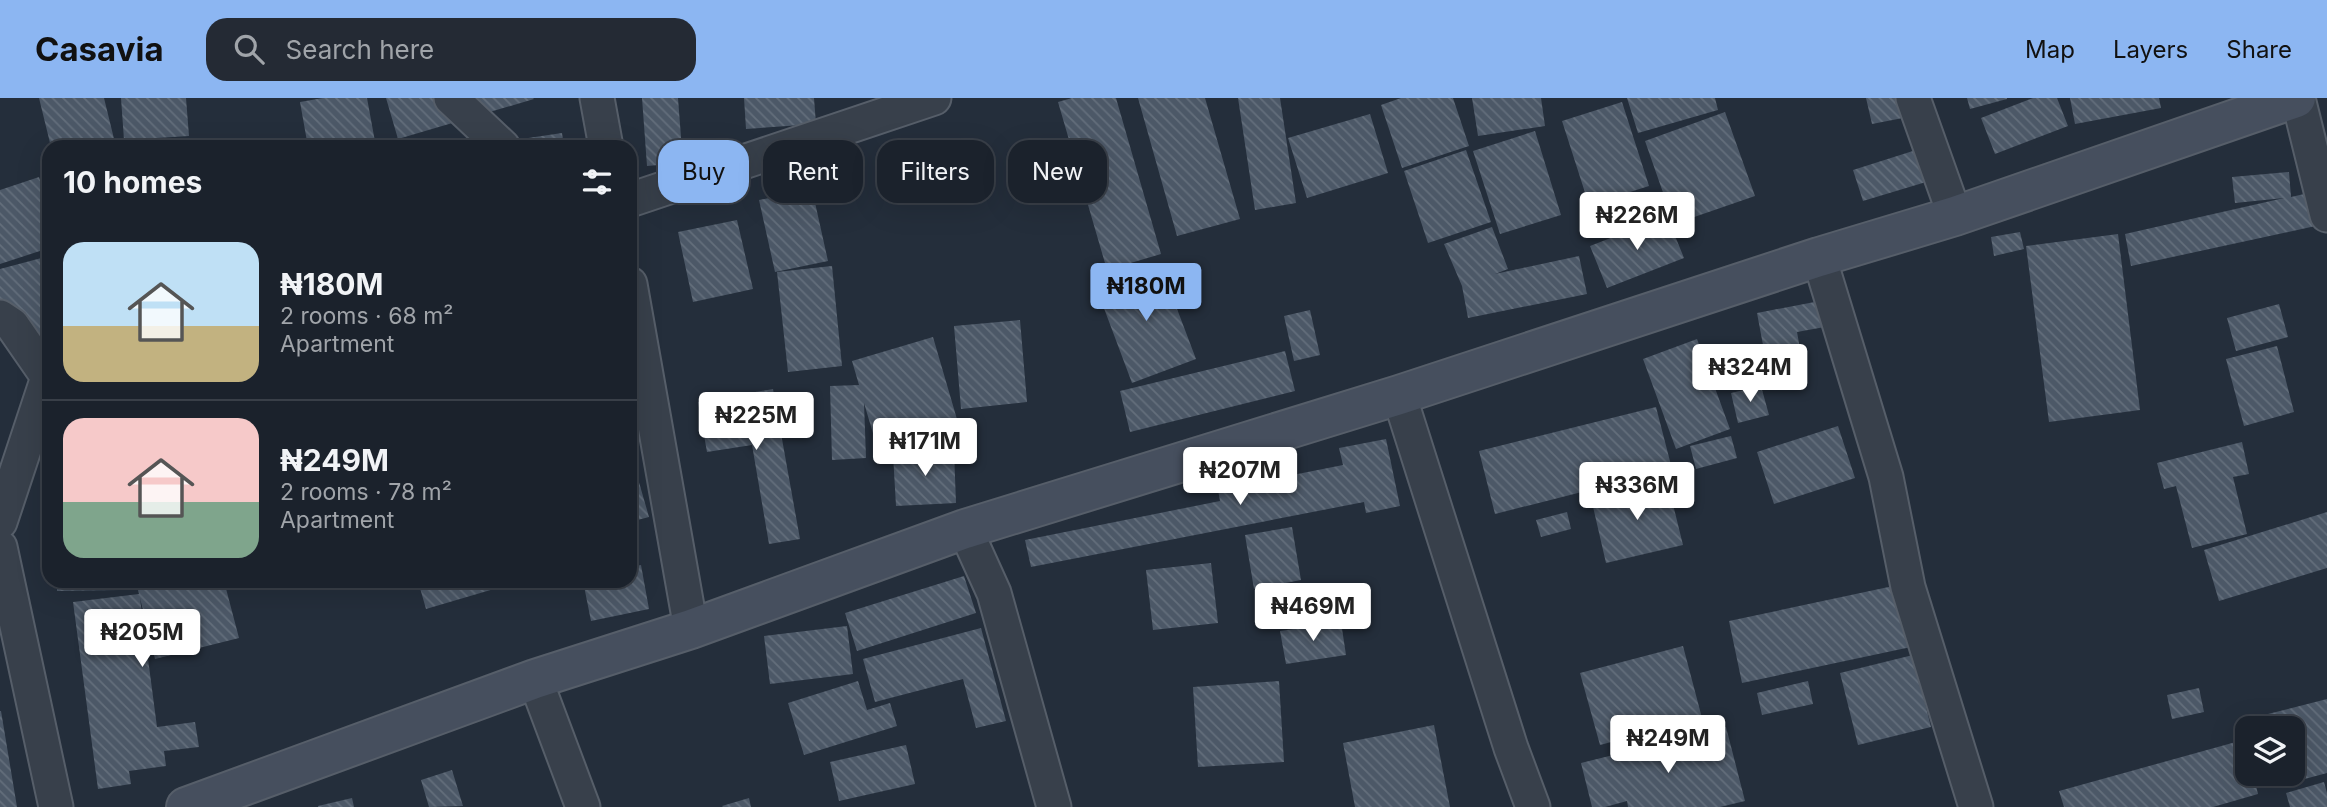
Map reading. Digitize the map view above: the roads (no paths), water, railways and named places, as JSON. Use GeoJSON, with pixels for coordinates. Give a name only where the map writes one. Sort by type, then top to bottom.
{"type":"FeatureCollection","features":[{"type":"Feature","properties":{"kind":"street"},"geometry":{"type":"LineString","coordinates":[[451,98],[496,140]]}},
{"type":"Feature","properties":{"kind":"street"},"geometry":{"type":"LineString","coordinates":[[597,98],[605,140]]}},
{"type":"Feature","properties":{"kind":"street"},"geometry":{"type":"LineString","coordinates":[[637,198],[934,98]]}},
{"type":"Feature","properties":{"kind":"street"},"geometry":{"type":"LineString","coordinates":[[1913,98],[1955,216]]}},
{"type":"Feature","properties":{"kind":"street"},"geometry":{"type":"LineString","coordinates":[[186,807],[535,680],[691,629],[965,529],[1399,395],[1819,257],[1955,216],[2297,98],[2327,215]]}},
{"type":"Feature","properties":{"kind":"street"},"geometry":{"type":"LineString","coordinates":[[1819,257],[1886,477],[1908,587],[1976,807]]}},
{"type":"Feature","properties":{"kind":"street"},"geometry":{"type":"LineString","coordinates":[[0,317],[12,325],[42,367]]}},
{"type":"Feature","properties":{"kind":"street"},"geometry":{"type":"LineString","coordinates":[[637,324],[691,629]]}},
{"type":"Feature","properties":{"kind":"street"},"geometry":{"type":"LineString","coordinates":[[1399,395],[1511,748],[1533,807]]}},
{"type":"Feature","properties":{"kind":"street"},"geometry":{"type":"LineString","coordinates":[[0,522],[42,398]]}},
{"type":"Feature","properties":{"kind":"street"},"geometry":{"type":"LineString","coordinates":[[965,529],[994,593],[1054,807]]}},
{"type":"Feature","properties":{"kind":"street"},"geometry":{"type":"LineString","coordinates":[[0,547],[56,807]]}},
{"type":"Feature","properties":{"kind":"street"},"geometry":{"type":"LineString","coordinates":[[535,680],[583,807]]}}]}
